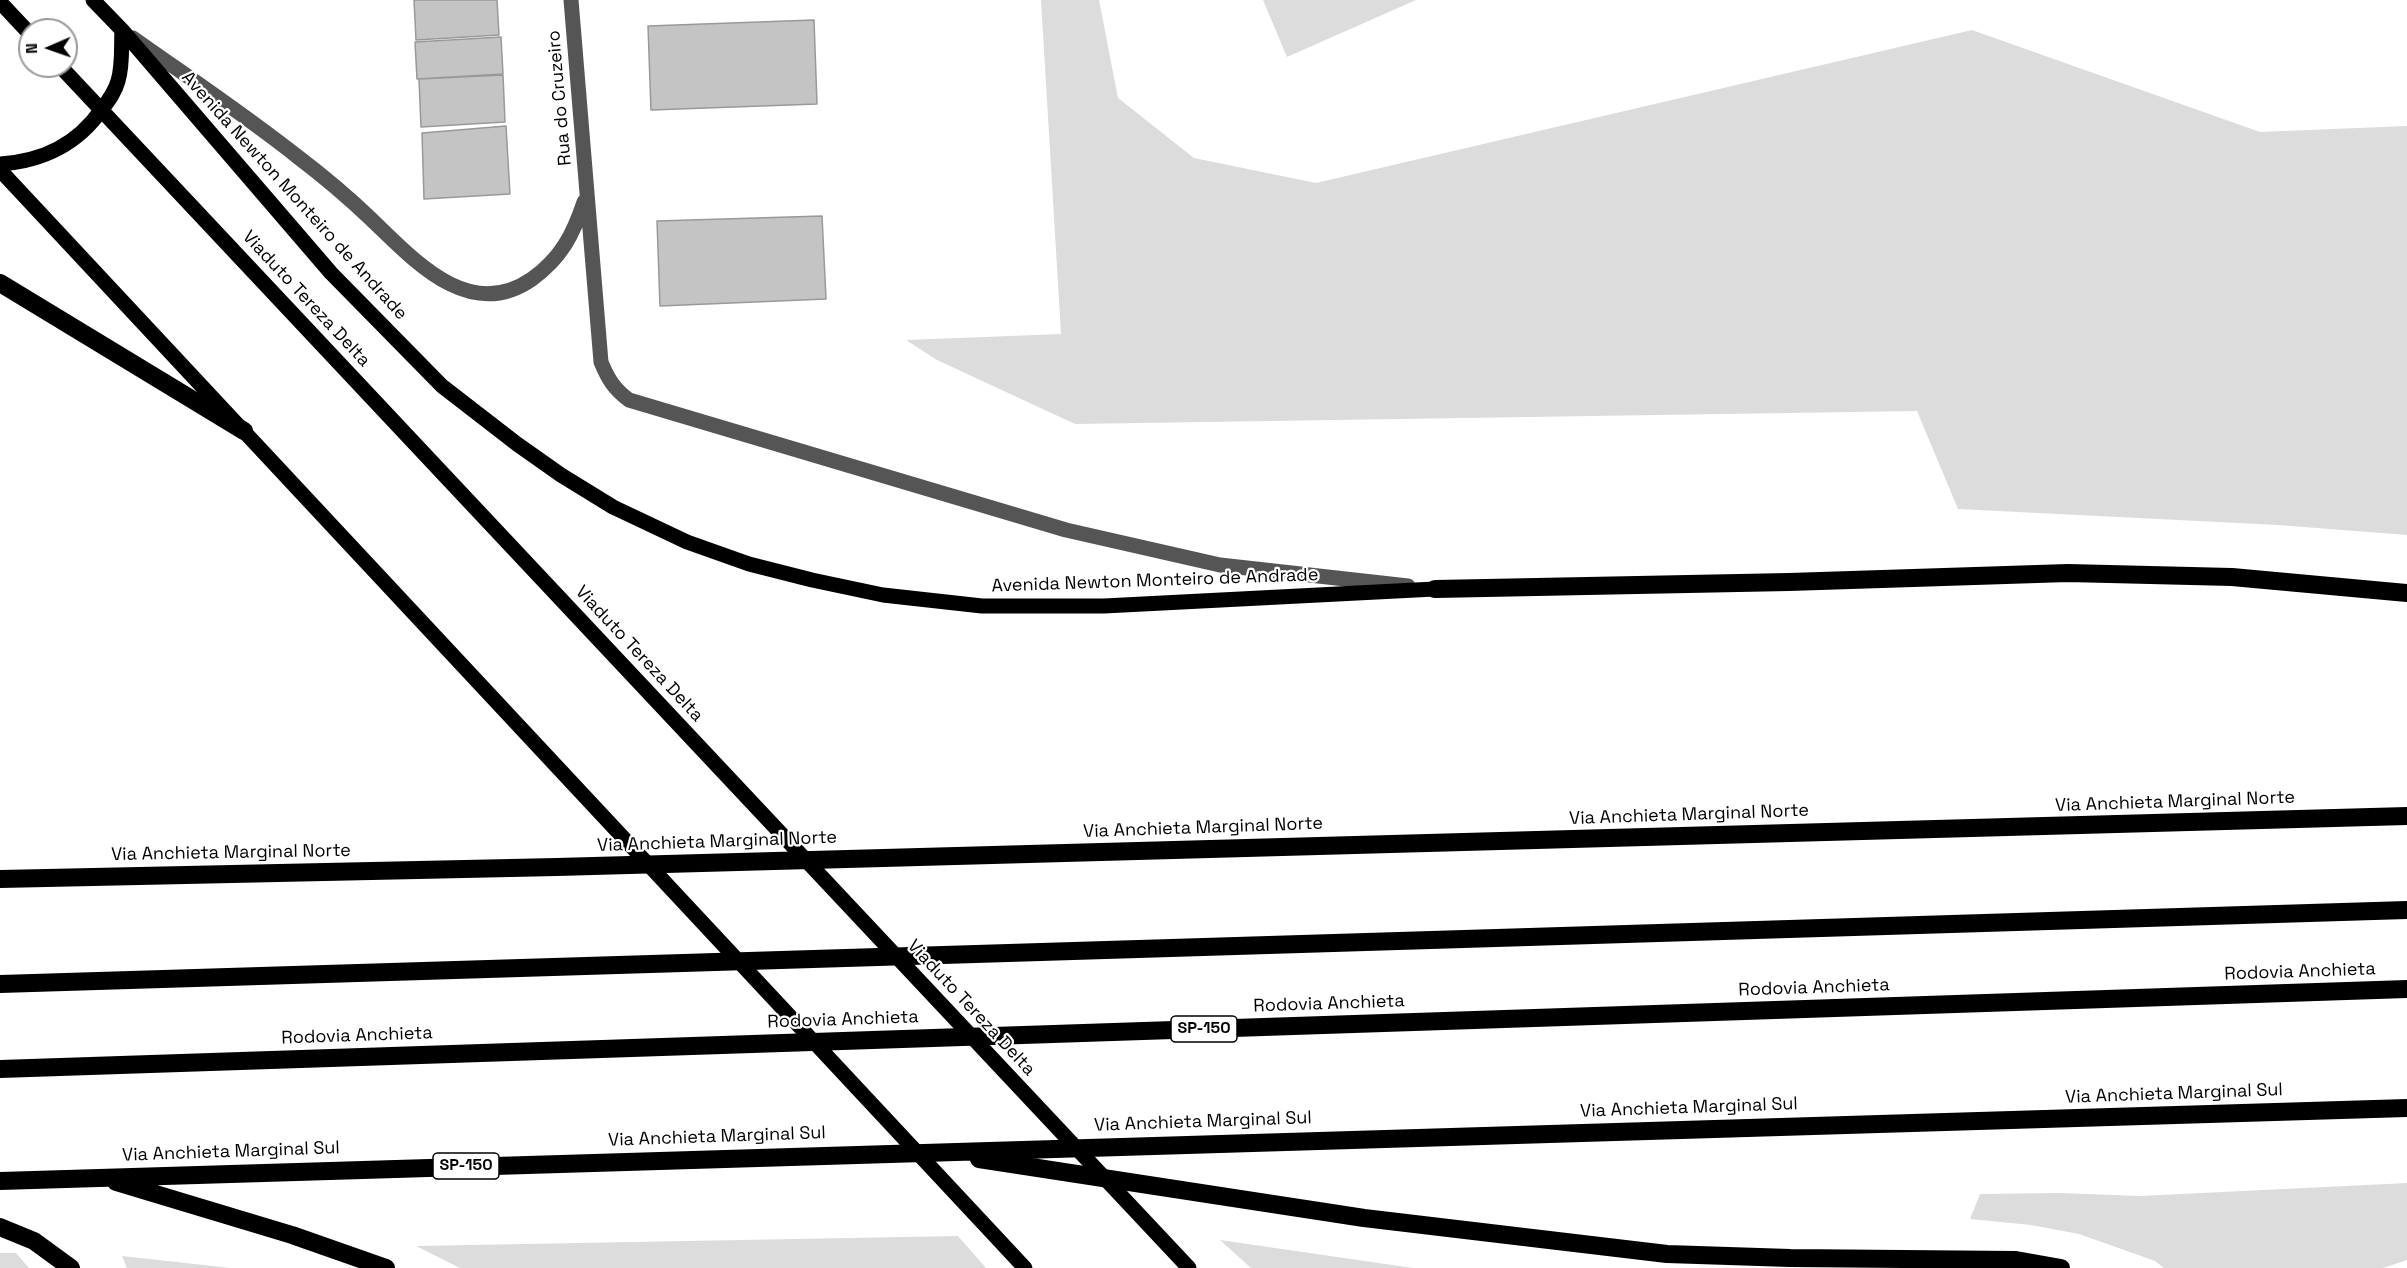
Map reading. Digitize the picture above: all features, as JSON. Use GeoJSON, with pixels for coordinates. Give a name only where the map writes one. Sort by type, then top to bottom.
{"type":"FeatureCollection","features":[{"type":"Feature","properties":{"kind":"highway"},"geometry":{"type":"LineString","coordinates":[[0,283],[243,431]]}},
{"type":"Feature","properties":{"kind":"highway"},"geometry":{"type":"LineString","coordinates":[[1435,590],[1800,582],[2068,573],[2232,578],[2407,593]]}},
{"type":"Feature","properties":{"kind":"highway","name":"Via Anchieta Marginal Norte"},"geometry":{"type":"LineString","coordinates":[[3,878],[556,867],[2407,816]]}},
{"type":"Feature","properties":{"kind":"highway"},"geometry":{"type":"LineString","coordinates":[[0,984],[2407,910]]}},
{"type":"Feature","properties":{"kind":"highway","name":"Rodovia Anchieta"},"geometry":{"type":"LineString","coordinates":[[0,1069],[2407,989]]}},
{"type":"Feature","properties":{"kind":"highway","name":"Via Anchieta Marginal Sul"},"geometry":{"type":"LineString","coordinates":[[0,1181],[2407,1108]]}},
{"type":"Feature","properties":{"kind":"highway"},"geometry":{"type":"LineString","coordinates":[[932,1151],[1364,1218],[1666,1254],[1790,1258],[1988,1259],[2016,1260],[2061,1268]]}},
{"type":"Feature","properties":{"kind":"highway"},"geometry":{"type":"LineString","coordinates":[[100,1177],[302,1238],[386,1268]]}},
{"type":"Feature","properties":{"kind":"highway"},"geometry":{"type":"LineString","coordinates":[[0,1227],[34,1241],[71,1268]]}},
{"type":"Feature","properties":{"kind":"main road","name":"Avenida Newton Monteiro de Andrade"},"geometry":{"type":"LineString","coordinates":[[93,0],[122,30],[331,273],[442,386],[561,475],[613,507],[687,542],[749,564],[812,580],[883,595],[982,606],[1104,606],[1435,590]]}},
{"type":"Feature","properties":{"kind":"main road"},"geometry":{"type":"LineString","coordinates":[[0,2],[18,21]]}},
{"type":"Feature","properties":{"kind":"main road"},"geometry":{"type":"LineString","coordinates":[[0,164],[15,163],[49,154],[76,139],[96,119],[112,96],[119,80],[122,30]]}},
{"type":"Feature","properties":{"kind":"main road","name":"Viaduto Tereza Delta"},"geometry":{"type":"LineString","coordinates":[[71,78],[1189,1268]]}},
{"type":"Feature","properties":{"kind":"main road"},"geometry":{"type":"LineString","coordinates":[[0,170],[1025,1268]]}},
{"type":"Feature","properties":{"kind":"street","name":"Rua do Cruzeiro"},"geometry":{"type":"LineString","coordinates":[[572,0],[601,362],[616,390],[629,400],[1077,533],[1220,565],[1435,590]]}},
{"type":"Feature","properties":{"kind":"street"},"geometry":{"type":"LineString","coordinates":[[122,30],[298,157],[340,191],[418,263],[444,282],[468,292],[507,292],[525,284],[542,272],[560,253],[574,232],[587,194]]}},
{"type":"Feature","properties":{"kind":"shaded area"},"geometry":{"type":"Polygon","coordinates":[[[1041,0],[1099,0],[1118,98],[1194,158],[1316,183],[1972,30],[2260,132],[2407,126],[2407,535],[2278,525],[1958,509],[1917,411],[1075,424],[937,360],[906,340],[1061,334],[1041,0]]]}},
{"type":"Feature","properties":{"kind":"shaded area"},"geometry":{"type":"Polygon","coordinates":[[[1263,0],[1416,0],[1287,57],[1263,0]]]}},
{"type":"Feature","properties":{"kind":"shaded area"},"geometry":{"type":"Polygon","coordinates":[[[2407,1183],[2407,1260],[2383,1268],[2164,1268],[2155,1261],[2079,1234],[2031,1225],[1970,1219],[1980,1194],[2060,1193],[2140,1196],[2407,1183]]]}},
{"type":"Feature","properties":{"kind":"shaded area"},"geometry":{"type":"Polygon","coordinates":[[[958,1236],[986,1268],[460,1268],[416,1246],[958,1236]]]}},
{"type":"Feature","properties":{"kind":"shaded area"},"geometry":{"type":"Polygon","coordinates":[[[1220,1240],[1413,1268],[1251,1268],[1220,1240]]]}},
{"type":"Feature","properties":{"kind":"shaded area"},"geometry":{"type":"Polygon","coordinates":[[[0,1253],[16,1253],[29,1268],[0,1268],[0,1253]]]}},
{"type":"Feature","properties":{"kind":"shaded area"},"geometry":{"type":"Polygon","coordinates":[[[122,1256],[231,1268],[127,1268],[122,1256]]]}},
{"type":"Feature","properties":{"kind":"building"},"geometry":{"type":"Polygon","coordinates":[[[414,0],[497,0],[499,35],[416,40],[414,0]]]}},
{"type":"Feature","properties":{"kind":"building"},"geometry":{"type":"Polygon","coordinates":[[[814,20],[817,104],[651,110],[648,26],[814,20]]]}},
{"type":"Feature","properties":{"kind":"building"},"geometry":{"type":"Polygon","coordinates":[[[501,37],[503,74],[417,79],[415,42],[501,37]]]}},
{"type":"Feature","properties":{"kind":"building"},"geometry":{"type":"Polygon","coordinates":[[[503,75],[505,122],[421,127],[419,79],[503,75]]]}},
{"type":"Feature","properties":{"kind":"building"},"geometry":{"type":"Polygon","coordinates":[[[506,126],[510,194],[424,199],[422,133],[506,126]]]}},
{"type":"Feature","properties":{"kind":"building"},"geometry":{"type":"Polygon","coordinates":[[[822,216],[826,299],[660,306],[657,221],[822,216]]]}}]}
